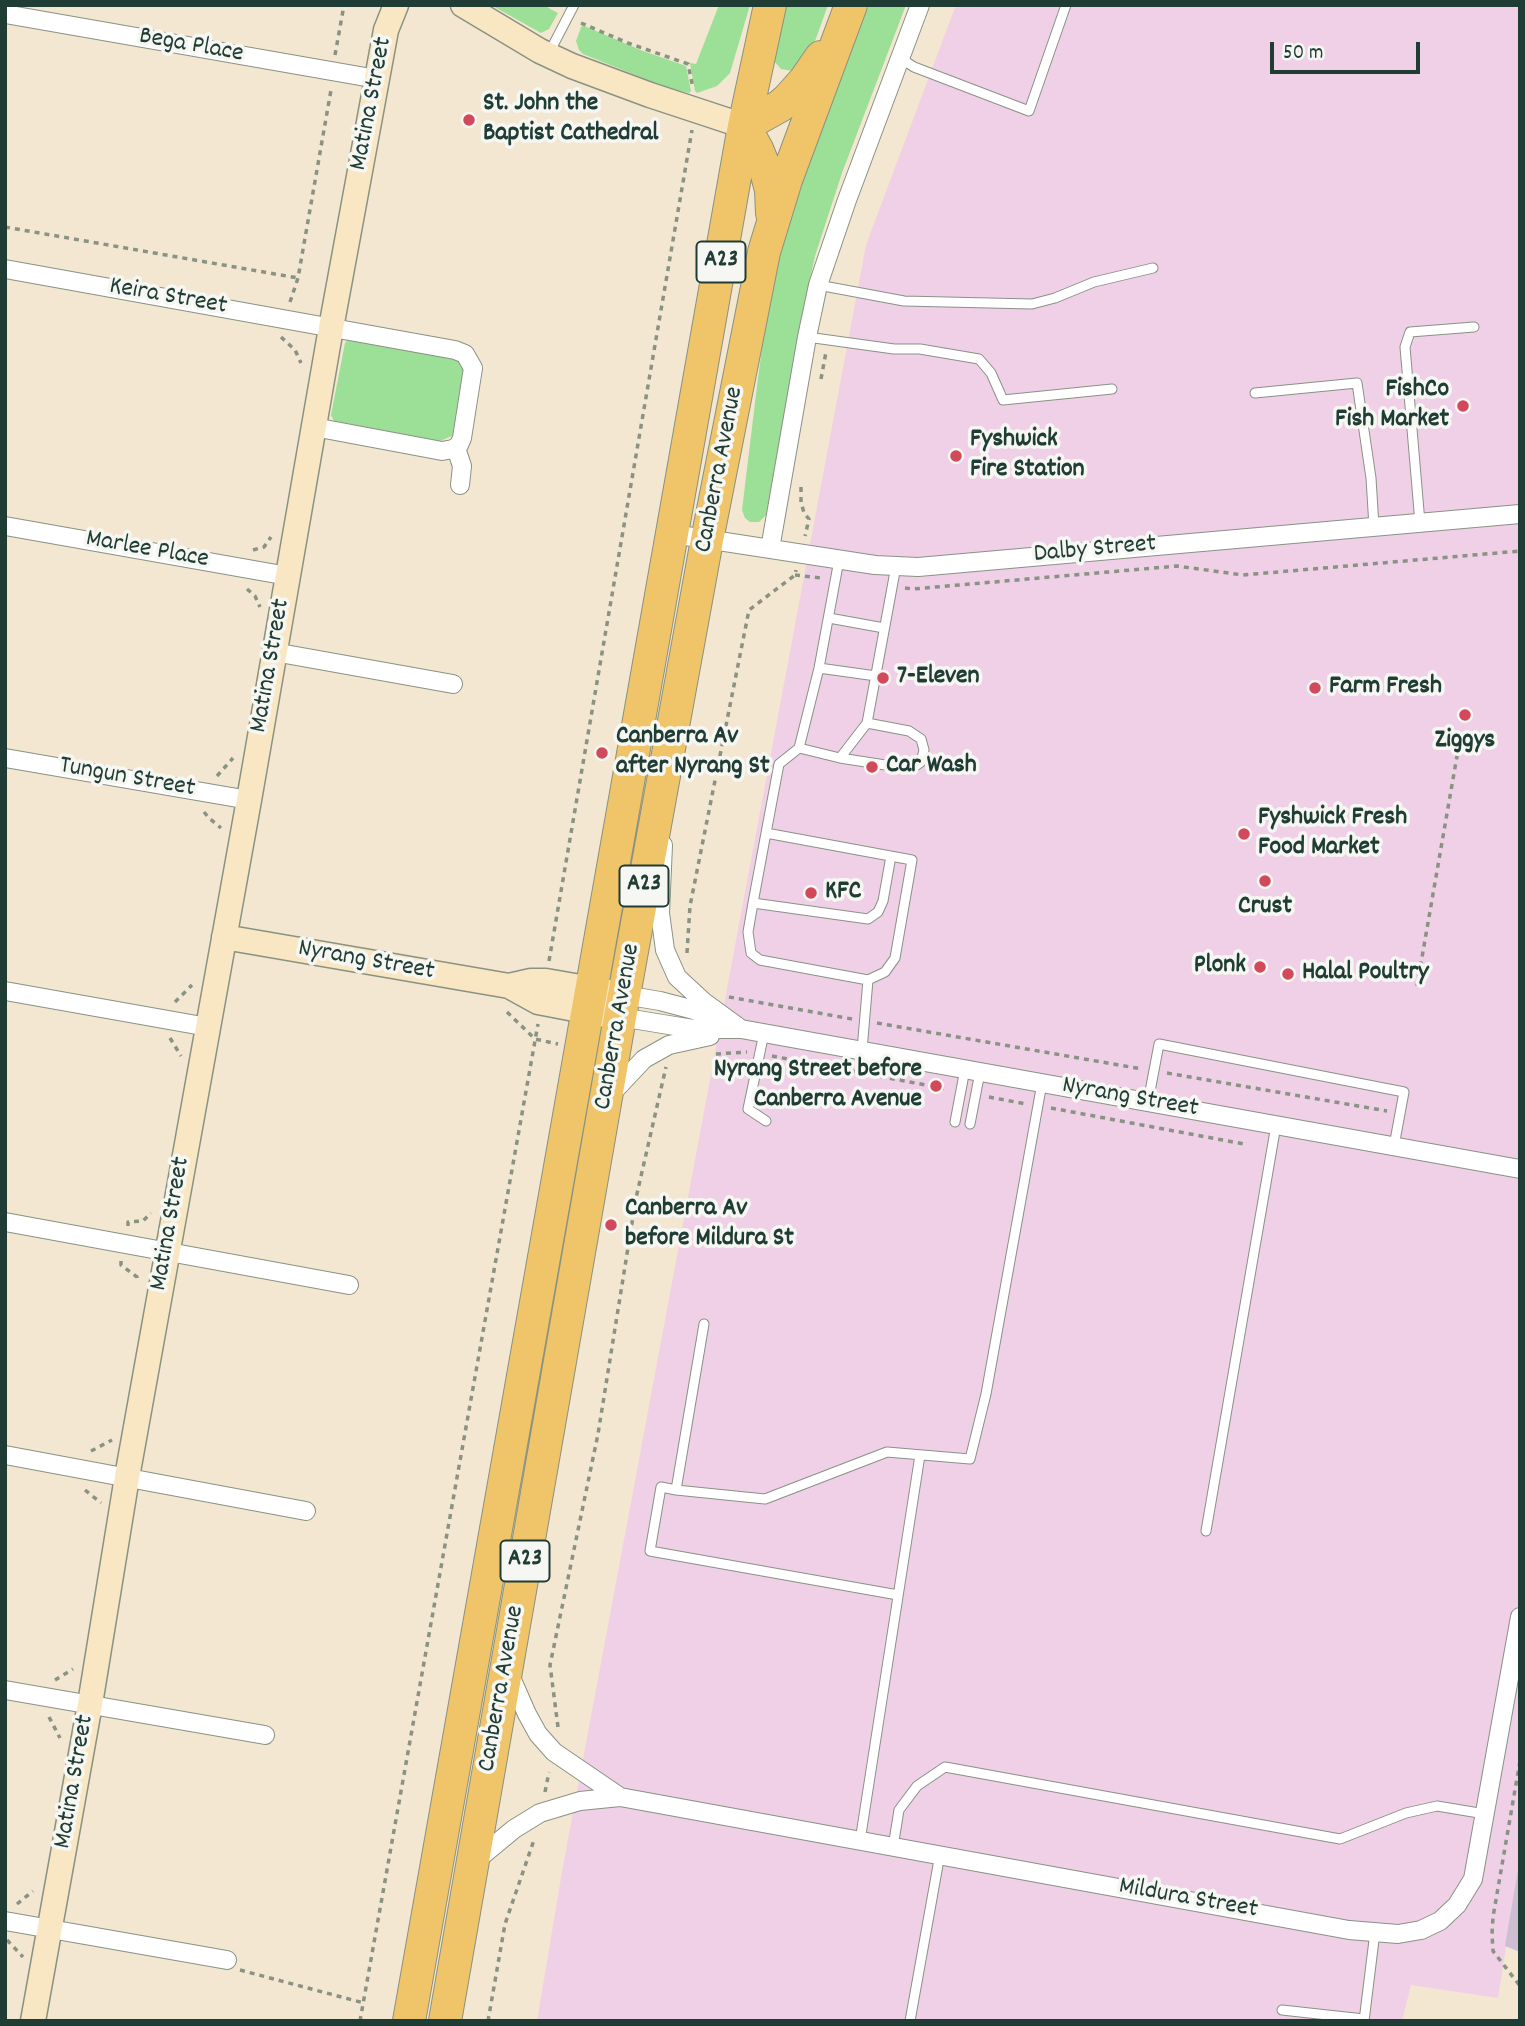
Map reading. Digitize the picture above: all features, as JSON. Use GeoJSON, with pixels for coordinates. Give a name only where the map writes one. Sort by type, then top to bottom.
{"type":"FeatureCollection","features":[{"type":"Feature","properties":{"kind":"highway","name":"Canberra Avenue"},"geometry":{"type":"LineString","coordinates":[[409,2021],[744,126],[770,5]]}},
{"type":"Feature","properties":{"kind":"highway","name":"Canberra Avenue"},"geometry":{"type":"LineString","coordinates":[[445,2021],[622,1006],[707,540],[764,252],[771,225],[848,13]]}},
{"type":"Feature","properties":{"kind":"highway"},"geometry":{"type":"LineString","coordinates":[[771,225],[773,201],[769,181],[757,149],[744,126],[780,106],[796,91],[848,13]]}},
{"type":"Feature","properties":{"kind":"highway"},"geometry":{"type":"LineString","coordinates":[[760,54],[768,69],[782,79],[795,79],[810,73]]}},
{"type":"Feature","properties":{"kind":"street","name":"Matina Street"},"geometry":{"type":"LineString","coordinates":[[33,2021],[331,328],[386,30],[396,5]]}},
{"type":"Feature","properties":{"kind":"street"},"geometry":{"type":"LineString","coordinates":[[463,5],[548,55],[624,86],[744,126]]}},
{"type":"Feature","properties":{"kind":"street"},"geometry":{"type":"LineString","coordinates":[[770,549],[818,285],[920,5]]}},
{"type":"Feature","properties":{"kind":"street","name":"Bega Place"},"geometry":{"type":"LineString","coordinates":[[5,14],[377,79]]}},
{"type":"Feature","properties":{"kind":"street","name":"Keira Street"},"geometry":{"type":"LineString","coordinates":[[5,269],[331,328]]}},
{"type":"Feature","properties":{"kind":"street"},"geometry":{"type":"LineString","coordinates":[[314,427],[442,451],[456,448],[462,438],[473,377],[473,368],[465,354],[455,350],[331,328]]}},
{"type":"Feature","properties":{"kind":"street"},"geometry":{"type":"LineString","coordinates":[[456,448],[463,466],[460,485]]}},
{"type":"Feature","properties":{"kind":"street","name":"Dalby Street"},"geometry":{"type":"LineString","coordinates":[[673,534],[875,565],[918,567],[1520,514]]}},
{"type":"Feature","properties":{"kind":"street","name":"Marlee Place"},"geometry":{"type":"LineString","coordinates":[[5,526],[288,576]]}},
{"type":"Feature","properties":{"kind":"street"},"geometry":{"type":"LineString","coordinates":[[274,652],[453,684]]}},
{"type":"Feature","properties":{"kind":"street","name":"Tungun Street"},"geometry":{"type":"LineString","coordinates":[[5,758],[249,800]]}},
{"type":"Feature","properties":{"kind":"street"},"geometry":{"type":"LineString","coordinates":[[664,777],[660,913],[664,950],[677,977],[704,1002],[741,1029]]}},
{"type":"Feature","properties":{"kind":"street","name":"Nyrang Street"},"geometry":{"type":"LineString","coordinates":[[224,937],[504,997],[544,992],[622,1006],[660,1001],[694,1010],[741,1029],[1520,1169]]}},
{"type":"Feature","properties":{"kind":"street"},"geometry":{"type":"LineString","coordinates":[[5,991],[208,1027]]}},
{"type":"Feature","properties":{"kind":"street"},"geometry":{"type":"LineString","coordinates":[[606,1101],[644,1059],[669,1045],[741,1029]]}},
{"type":"Feature","properties":{"kind":"street"},"geometry":{"type":"LineString","coordinates":[[5,1222],[349,1285]]}},
{"type":"Feature","properties":{"kind":"street"},"geometry":{"type":"LineString","coordinates":[[5,1455],[306,1510]]}},
{"type":"Feature","properties":{"kind":"street","name":"Mildura Street"},"geometry":{"type":"LineString","coordinates":[[473,1863],[514,1829],[540,1813],[580,1801],[620,1797],[1349,1930],[1398,1934],[1421,1930],[1440,1921],[1457,1905],[1473,1878],[1515,1673],[1520,1617]]}},
{"type":"Feature","properties":{"kind":"street","name":"Mildura Street"},"geometry":{"type":"LineString","coordinates":[[507,1667],[538,1734],[554,1752],[620,1797]]}},
{"type":"Feature","properties":{"kind":"street"},"geometry":{"type":"LineString","coordinates":[[5,1690],[265,1735]]}},
{"type":"Feature","properties":{"kind":"street"},"geometry":{"type":"LineString","coordinates":[[6,1921],[227,1960]]}},
{"type":"Feature","properties":{"kind":"lane"},"geometry":{"type":"LineString","coordinates":[[548,55],[574,5]]}},
{"type":"Feature","properties":{"kind":"lane"},"geometry":{"type":"LineString","coordinates":[[900,58],[1029,111],[1066,5]]}},
{"type":"Feature","properties":{"kind":"lane"},"geometry":{"type":"LineString","coordinates":[[818,285],[904,301],[1032,304],[1094,282],[1153,268]]}},
{"type":"Feature","properties":{"kind":"lane"},"geometry":{"type":"LineString","coordinates":[[1420,523],[1405,347],[1410,332],[1474,327]]}},
{"type":"Feature","properties":{"kind":"lane"},"geometry":{"type":"LineString","coordinates":[[807,337],[894,349],[920,349],[979,359],[991,373],[1003,400],[1112,389]]}},
{"type":"Feature","properties":{"kind":"lane"},"geometry":{"type":"LineString","coordinates":[[1255,393],[1357,383],[1371,478],[1374,527]]}},
{"type":"Feature","properties":{"kind":"lane"},"geometry":{"type":"LineString","coordinates":[[766,833],[912,860],[895,958],[885,972],[868,980],[760,960],[751,953],[748,932],[753,903],[766,833],[779,764],[799,748],[808,719],[839,560]]}},
{"type":"Feature","properties":{"kind":"lane"},"geometry":{"type":"LineString","coordinates":[[840,758],[867,723],[896,566]]}},
{"type":"Feature","properties":{"kind":"lane"},"geometry":{"type":"LineString","coordinates":[[829,618],[884,628]]}},
{"type":"Feature","properties":{"kind":"lane"},"geometry":{"type":"LineString","coordinates":[[819,668],[876,676]]}},
{"type":"Feature","properties":{"kind":"lane"},"geometry":{"type":"LineString","coordinates":[[799,748],[840,758],[911,769],[921,762],[924,750],[921,739],[909,731],[867,723]]}},
{"type":"Feature","properties":{"kind":"lane"},"geometry":{"type":"LineString","coordinates":[[753,903],[868,919],[878,912],[883,901],[891,856]]}},
{"type":"Feature","properties":{"kind":"lane"},"geometry":{"type":"LineString","coordinates":[[862,1050],[868,980]]}},
{"type":"Feature","properties":{"kind":"lane"},"geometry":{"type":"LineString","coordinates":[[764,1033],[748,1109],[766,1121]]}},
{"type":"Feature","properties":{"kind":"lane"},"geometry":{"type":"LineString","coordinates":[[1148,1102],[1159,1044],[1404,1092],[1394,1146]]}},
{"type":"Feature","properties":{"kind":"lane"},"geometry":{"type":"LineString","coordinates":[[955,1122],[973,1070]]}},
{"type":"Feature","properties":{"kind":"lane"},"geometry":{"type":"LineString","coordinates":[[970,1124],[973,1070]]}},
{"type":"Feature","properties":{"kind":"lane"},"geometry":{"type":"LineString","coordinates":[[898,1595],[650,1551],[661,1487],[765,1499],[887,1452],[970,1460],[986,1394],[1042,1083]]}},
{"type":"Feature","properties":{"kind":"lane"},"geometry":{"type":"LineString","coordinates":[[1206,1531],[1276,1125]]}},
{"type":"Feature","properties":{"kind":"lane"},"geometry":{"type":"LineString","coordinates":[[676,1490],[704,1324]]}},
{"type":"Feature","properties":{"kind":"lane"},"geometry":{"type":"LineString","coordinates":[[860,1841],[920,1455]]}},
{"type":"Feature","properties":{"kind":"lane"},"geometry":{"type":"LineString","coordinates":[[893,1847],[899,1810],[917,1786],[945,1766],[1340,1839],[1406,1813],[1437,1806],[1485,1814]]}},
{"type":"Feature","properties":{"kind":"lane"},"geometry":{"type":"LineString","coordinates":[[910,2021],[940,1854]]}},
{"type":"Feature","properties":{"kind":"lane"},"geometry":{"type":"LineString","coordinates":[[1282,2010],[1364,2020],[1375,1932]]}},
{"type":"Feature","properties":{"kind":"path"},"geometry":{"type":"LineString","coordinates":[[304,369],[295,350],[281,338],[298,278],[335,72],[335,52],[344,5]]}},
{"type":"Feature","properties":{"kind":"path"},"geometry":{"type":"LineString","coordinates":[[569,17],[628,43],[688,64]]}},
{"type":"Feature","properties":{"kind":"path"},"geometry":{"type":"LineString","coordinates":[[360,2021],[544,992],[695,110]]}},
{"type":"Feature","properties":{"kind":"path"},"geometry":{"type":"LineString","coordinates":[[5,227],[298,278]]}},
{"type":"Feature","properties":{"kind":"path"},"geometry":{"type":"LineString","coordinates":[[262,613],[256,596],[239,582],[241,568],[244,552],[264,547],[276,530]]}},
{"type":"Feature","properties":{"kind":"path"},"geometry":{"type":"LineString","coordinates":[[892,587],[913,589],[1177,566],[1243,575],[1520,551]]}},
{"type":"Feature","properties":{"kind":"path"},"geometry":{"type":"LineString","coordinates":[[687,956],[690,906],[749,610],[795,575],[836,580]]}},
{"type":"Feature","properties":{"kind":"path"},"geometry":{"type":"LineString","coordinates":[[1417,986],[1461,733]]}},
{"type":"Feature","properties":{"kind":"path"},"geometry":{"type":"LineString","coordinates":[[221,838],[222,828],[209,818],[200,806],[204,780],[219,775],[237,753]]}},
{"type":"Feature","properties":{"kind":"path"},"geometry":{"type":"LineString","coordinates":[[182,1057],[172,1040],[161,1032],[163,1019],[166,1004],[173,1004],[197,981]]}},
{"type":"Feature","properties":{"kind":"path"},"geometry":{"type":"LineString","coordinates":[[504,997],[507,1011],[535,1039],[582,1048]]}},
{"type":"Feature","properties":{"kind":"path"},"geometry":{"type":"LineString","coordinates":[[731,998],[1400,1114]]}},
{"type":"Feature","properties":{"kind":"path"},"geometry":{"type":"LineString","coordinates":[[488,2021],[505,1924],[537,1832],[559,1729],[550,1665],[598,1434],[636,1198],[666,1064]]}},
{"type":"Feature","properties":{"kind":"path"},"geometry":{"type":"LineString","coordinates":[[139,1287],[137,1277],[121,1265],[128,1222],[144,1221],[157,1207]]}},
{"type":"Feature","properties":{"kind":"path"},"geometry":{"type":"LineString","coordinates":[[104,1505],[82,1488],[89,1452],[116,1438]]}},
{"type":"Feature","properties":{"kind":"path"},"geometry":{"type":"LineString","coordinates":[[62,1741],[44,1709],[48,1684],[75,1668]]}},
{"type":"Feature","properties":{"kind":"path"},"geometry":{"type":"LineString","coordinates":[[1520,1761],[1492,1934],[1493,1951],[1520,1986]]}},
{"type":"Feature","properties":{"kind":"path"},"geometry":{"type":"LineString","coordinates":[[6,1921],[9,1910],[37,1888]]}},
{"type":"Feature","properties":{"kind":"path"},"geometry":{"type":"LineString","coordinates":[[227,1960],[229,1967],[364,2003]]}},
{"type":"Feature","properties":{"kind":"shaded area"},"geometry":{"type":"Polygon","coordinates":[[[956,5],[1520,5],[1520,1858],[1498,1998],[1411,1985],[1402,2021],[537,2021],[563,1866],[866,245],[956,5]]]}},
{"type":"Feature","properties":{"kind":"shaded area"},"geometry":{"type":"Polygon","coordinates":[[[1520,1858],[1520,1952],[1505,1946],[1520,1858]]]}},
{"type":"Feature","properties":{"kind":"green space"},"geometry":{"type":"Polygon","coordinates":[[[491,5],[543,5],[558,13],[549,29],[541,33],[491,5]]]}},
{"type":"Feature","properties":{"kind":"green space"},"geometry":{"type":"Polygon","coordinates":[[[719,5],[750,5],[730,73],[717,86],[697,93],[690,63],[696,64],[719,5]]]}},
{"type":"Feature","properties":{"kind":"green space"},"geometry":{"type":"Polygon","coordinates":[[[786,5],[828,5],[810,55],[793,71],[781,69],[773,60],[778,29],[786,5]]]}},
{"type":"Feature","properties":{"kind":"green space"},"geometry":{"type":"Polygon","coordinates":[[[869,5],[906,5],[842,173],[815,256],[766,515],[759,522],[750,522],[742,510],[766,318],[774,279],[804,178],[869,5]]]}},
{"type":"Feature","properties":{"kind":"green space"},"geometry":{"type":"Polygon","coordinates":[[[582,25],[686,66],[691,91],[689,93],[668,88],[583,54],[576,41],[582,25]]]}},
{"type":"Feature","properties":{"kind":"green space"},"geometry":{"type":"Polygon","coordinates":[[[348,339],[457,358],[466,369],[455,433],[440,441],[334,421],[331,415],[348,339]]]}},
{"type":"Feature","properties":{"kind":"place","name":"St. John the Baptist Cathedral"},"geometry":{"type":"Point","coordinates":[469,120]}},
{"type":"Feature","properties":{"kind":"place","name":"FishCo Fish Market"},"geometry":{"type":"Point","coordinates":[1463,406]}},
{"type":"Feature","properties":{"kind":"place","name":"Fyshwick Fire Station"},"geometry":{"type":"Point","coordinates":[956,456]}},
{"type":"Feature","properties":{"kind":"place","name":"7-Eleven"},"geometry":{"type":"Point","coordinates":[883,678]}},
{"type":"Feature","properties":{"kind":"place","name":"Farm Fresh"},"geometry":{"type":"Point","coordinates":[1315,688]}},
{"type":"Feature","properties":{"kind":"place","name":"Ziggys"},"geometry":{"type":"Point","coordinates":[1465,715]}},
{"type":"Feature","properties":{"kind":"place","name":"Canberra Av after Nyrang St"},"geometry":{"type":"Point","coordinates":[602,753]}},
{"type":"Feature","properties":{"kind":"place","name":"Car Wash"},"geometry":{"type":"Point","coordinates":[872,767]}},
{"type":"Feature","properties":{"kind":"place","name":"Fyshwick Fresh Food Market"},"geometry":{"type":"Point","coordinates":[1244,834]}},
{"type":"Feature","properties":{"kind":"place","name":"Crust"},"geometry":{"type":"Point","coordinates":[1265,881]}},
{"type":"Feature","properties":{"kind":"place","name":"KFC"},"geometry":{"type":"Point","coordinates":[811,893]}},
{"type":"Feature","properties":{"kind":"place","name":"Plonk"},"geometry":{"type":"Point","coordinates":[1260,967]}},
{"type":"Feature","properties":{"kind":"place","name":"Halal Poultry"},"geometry":{"type":"Point","coordinates":[1288,974]}},
{"type":"Feature","properties":{"kind":"place","name":"Nyrang Street before Canberra Avenue"},"geometry":{"type":"Point","coordinates":[936,1086]}},
{"type":"Feature","properties":{"kind":"place","name":"Canberra Av before Mildura St"},"geometry":{"type":"Point","coordinates":[611,1225]}}]}
